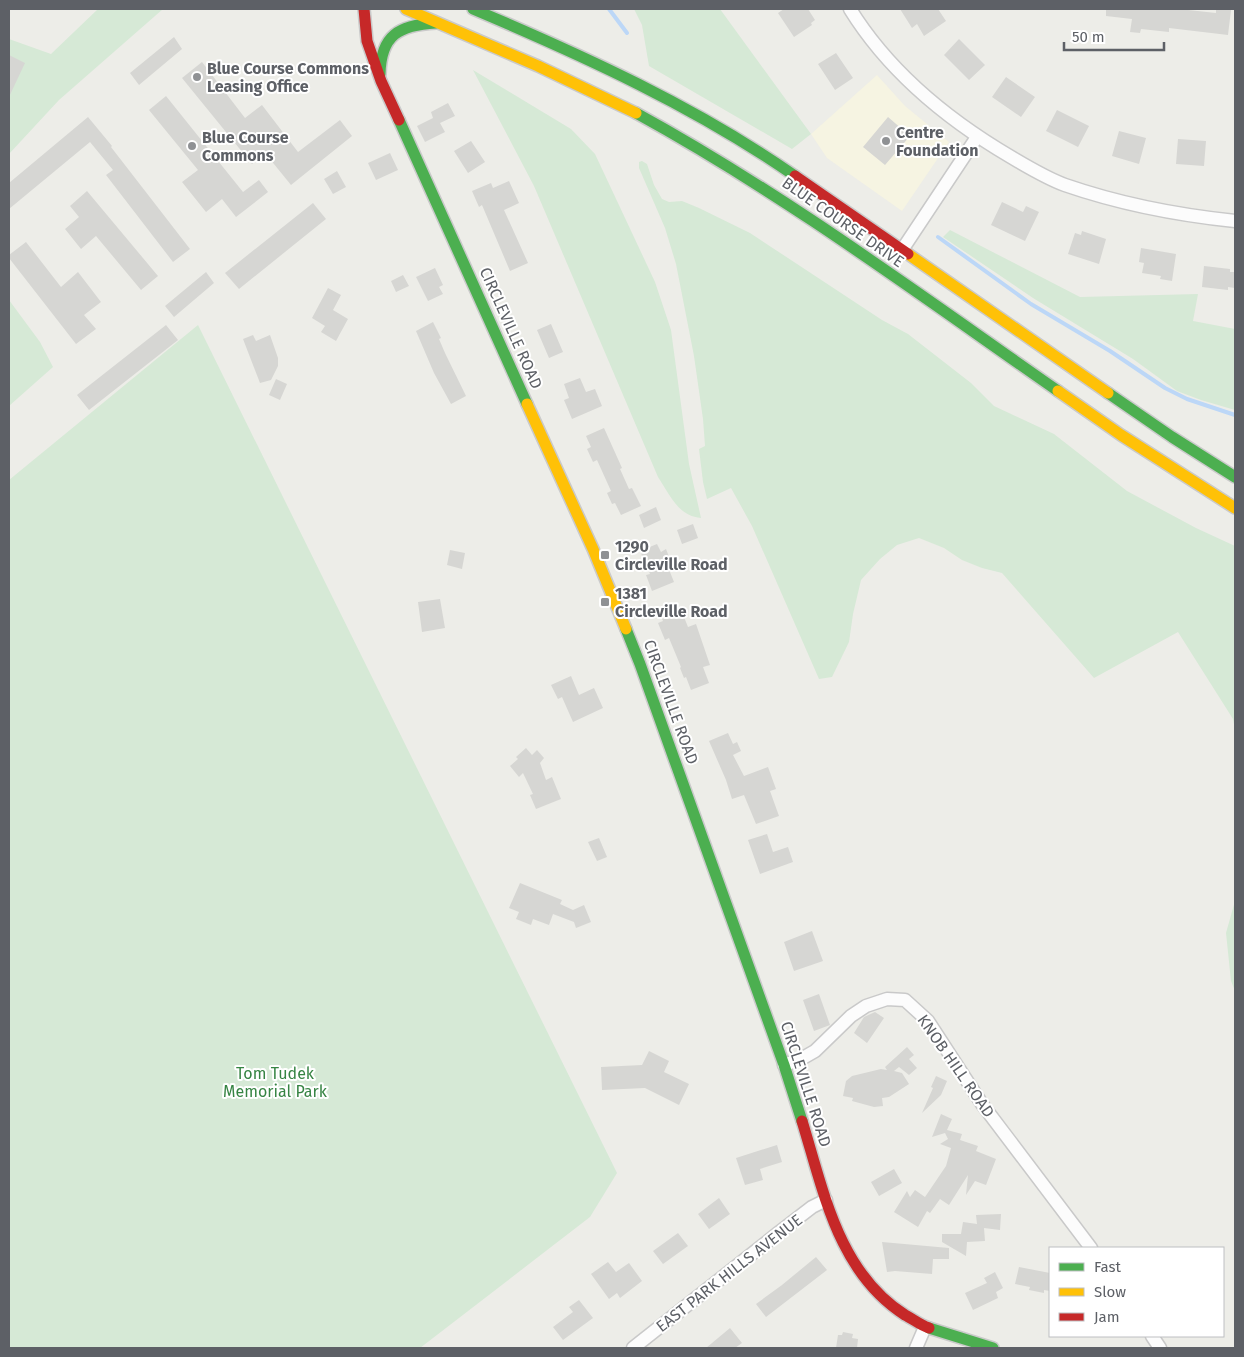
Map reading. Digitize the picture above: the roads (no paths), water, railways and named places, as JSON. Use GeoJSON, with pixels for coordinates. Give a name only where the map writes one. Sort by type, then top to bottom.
{"type":"FeatureCollection","features":[{"type":"Feature","properties":{"kind":"main road","name":"CIRCLEVILLE ROAD"},"geometry":{"type":"LineString","coordinates":[[364,9],[367,41],[381,81],[593,549],[640,664],[784,1065],[826,1200],[843,1244],[864,1279],[890,1305],[925,1327],[993,1348]]}},
{"type":"Feature","properties":{"kind":"main road","name":"BLUE COURSE DRIVE"},"geometry":{"type":"LineString","coordinates":[[406,9],[614,102],[742,173],[1121,435],[1235,508]]}},
{"type":"Feature","properties":{"kind":"main road","name":"BLUE COURSE DRIVE"},"geometry":{"type":"LineString","coordinates":[[473,9],[601,66],[644,87],[731,135],[812,186],[1165,432],[1235,477]]}},
{"type":"Feature","properties":{"kind":"main road"},"geometry":{"type":"LineString","coordinates":[[381,81],[381,54],[389,38],[410,25],[439,23]]}},
{"type":"Feature","properties":{"kind":"street"},"geometry":{"type":"LineString","coordinates":[[850,9],[860,26],[890,62],[924,95],[977,137],[1024,165],[1062,184],[1118,201],[1171,213],[1235,221]]}},
{"type":"Feature","properties":{"kind":"street"},"geometry":{"type":"LineString","coordinates":[[902,250],[977,137]]}},
{"type":"Feature","properties":{"kind":"street","name":"KNOB HILL ROAD"},"geometry":{"type":"LineString","coordinates":[[784,1065],[801,1059],[815,1051],[851,1016],[866,1006],[893,998],[911,1003],[928,1021],[982,1104],[1090,1247]]}},
{"type":"Feature","properties":{"kind":"street","name":"EAST PARK HILLS AVENUE"},"geometry":{"type":"LineString","coordinates":[[633,1348],[777,1234],[826,1200]]}},
{"type":"Feature","properties":{"kind":"street"},"geometry":{"type":"LineString","coordinates":[[916,1348],[925,1327]]}},
{"type":"Feature","properties":{"kind":"street"},"geometry":{"type":"LineString","coordinates":[[1153,1337],[1160,1348]]}},
{"type":"Feature","properties":{"kind":"waterway"},"geometry":{"type":"LineString","coordinates":[[609,9],[627,33]]}},
{"type":"Feature","properties":{"kind":"waterway"},"geometry":{"type":"LineString","coordinates":[[938,237],[1031,304],[1110,351],[1165,388],[1187,399],[1235,415]]}},
{"type":"Feature","properties":{"kind":"place","name":"Blue Course Commons Leasing Office"},"geometry":{"type":"Point","coordinates":[197,77]}},
{"type":"Feature","properties":{"kind":"place","name":"Centre Foundation"},"geometry":{"type":"Point","coordinates":[886,141]}},
{"type":"Feature","properties":{"kind":"place","name":"Blue Course Commons"},"geometry":{"type":"Point","coordinates":[192,146]}},
{"type":"Feature","properties":{"kind":"place","name":"1290 Circleville Road"},"geometry":{"type":"Point","coordinates":[605,555]}},
{"type":"Feature","properties":{"kind":"place","name":"1381 Circleville Road"},"geometry":{"type":"Point","coordinates":[605,602]}},
{"type":"Feature","properties":{"kind":"park label","name":"Tom Tudek Memorial Park"},"geometry":{"type":"Point","coordinates":[275,1082]}}]}
